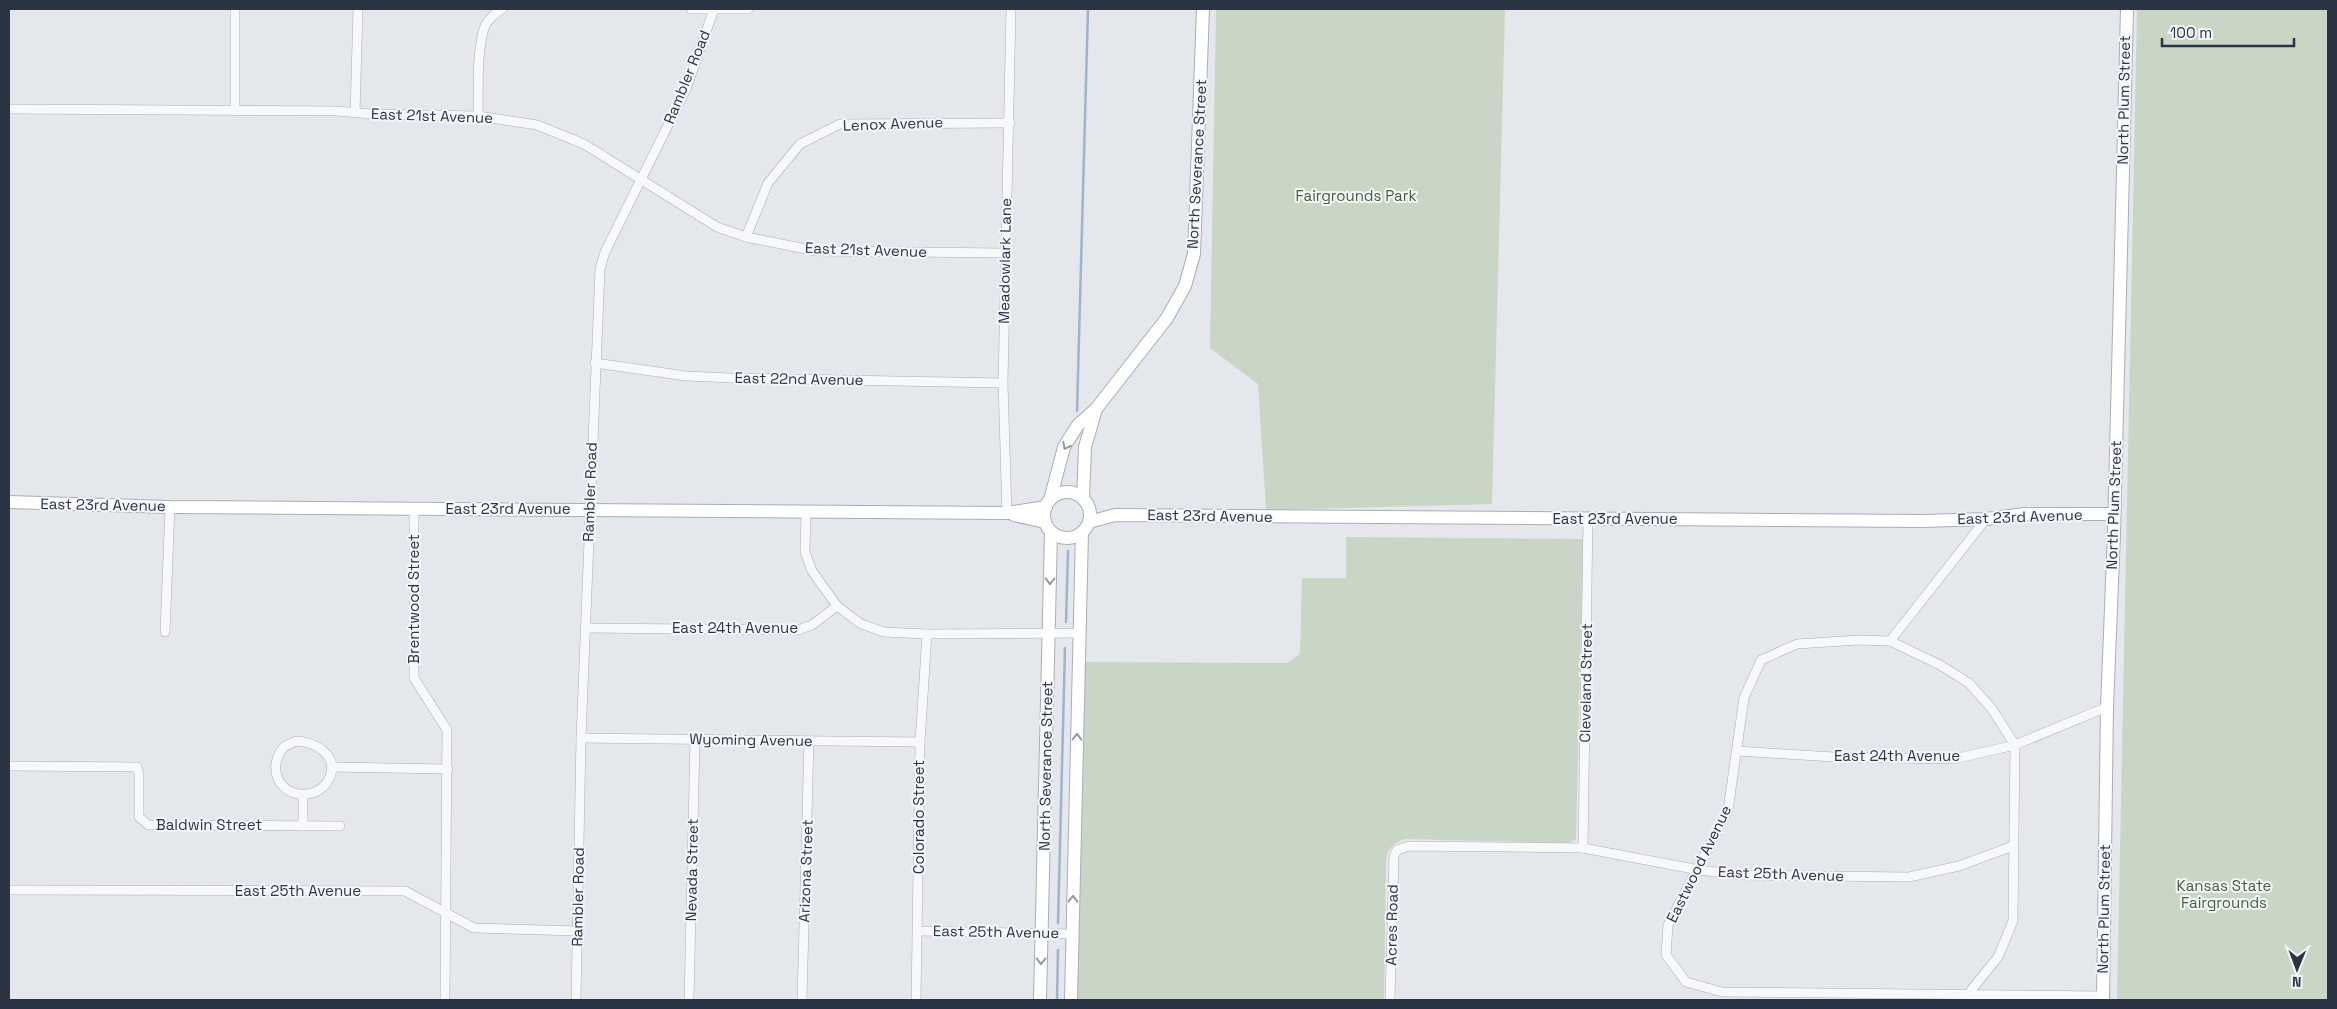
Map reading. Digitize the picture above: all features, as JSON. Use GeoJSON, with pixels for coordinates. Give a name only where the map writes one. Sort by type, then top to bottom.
{"type":"FeatureCollection","features":[{"type":"Feature","properties":{"kind":"street"},"geometry":{"type":"LineString","coordinates":[[235,9],[235,111]]}},
{"type":"Feature","properties":{"kind":"street"},"geometry":{"type":"LineString","coordinates":[[355,113],[358,9]]}},
{"type":"Feature","properties":{"kind":"street"},"geometry":{"type":"LineString","coordinates":[[478,116],[480,60],[484,27],[496,12],[502,9]]}},
{"type":"Feature","properties":{"kind":"street"},"geometry":{"type":"LineString","coordinates":[[691,9],[748,9]]}},
{"type":"Feature","properties":{"kind":"street","name":"Meadowlark Lane"},"geometry":{"type":"LineString","coordinates":[[1007,513],[1003,383],[1004,253],[1010,123],[1011,9]]}},
{"type":"Feature","properties":{"kind":"street","name":"North Severance Street"},"geometry":{"type":"LineString","coordinates":[[1048,504],[1064,447],[1078,425],[1096,409],[1167,318],[1185,286],[1194,254],[1203,9]]}},
{"type":"Feature","properties":{"kind":"street","name":"North Plum Street"},"geometry":{"type":"LineString","coordinates":[[2102,998],[2107,707],[2114,514],[2126,9]]}},
{"type":"Feature","properties":{"kind":"street","name":"Rambler Road"},"geometry":{"type":"LineString","coordinates":[[576,1000],[582,738],[600,269],[605,252],[686,89],[714,10]]}},
{"type":"Feature","properties":{"kind":"street","name":"East 21st Avenue"},"geometry":{"type":"LineString","coordinates":[[9,108],[478,116],[538,125],[584,144],[718,227],[746,237],[816,251],[1004,253]]}},
{"type":"Feature","properties":{"kind":"street","name":"Lenox Avenue"},"geometry":{"type":"LineString","coordinates":[[746,237],[768,183],[800,144],[840,124],[1010,123]]}},
{"type":"Feature","properties":{"kind":"street","name":"East 22nd Avenue"},"geometry":{"type":"LineString","coordinates":[[595,363],[686,376],[1003,383]]}},
{"type":"Feature","properties":{"kind":"street","name":"North Severance Street"},"geometry":{"type":"LineString","coordinates":[[1085,501],[1085,448],[1096,409]]}},
{"type":"Feature","properties":{"kind":"street"},"geometry":{"type":"LineString","coordinates":[[1066,492],[1078,495],[1085,501],[1090,512],[1086,527],[1070,538],[1057,536],[1048,527],[1048,504],[1055,496],[1066,492]]}},
{"type":"Feature","properties":{"kind":"street","name":"East 23rd Avenue"},"geometry":{"type":"LineString","coordinates":[[1085,501],[1115,515]]}},
{"type":"Feature","properties":{"kind":"street","name":"East 23rd Avenue"},"geometry":{"type":"LineString","coordinates":[[9,502],[170,507],[1007,513],[1048,504]]}},
{"type":"Feature","properties":{"kind":"street"},"geometry":{"type":"LineString","coordinates":[[165,632],[170,507]]}},
{"type":"Feature","properties":{"kind":"street","name":"Brentwood Street"},"geometry":{"type":"LineString","coordinates":[[414,509],[414,678],[447,730],[445,1000]]}},
{"type":"Feature","properties":{"kind":"street"},"geometry":{"type":"LineString","coordinates":[[806,511],[806,552],[812,572],[837,606],[851,618],[871,628],[884,632],[927,634],[1080,633]]}},
{"type":"Feature","properties":{"kind":"street","name":"East 23rd Avenue"},"geometry":{"type":"LineString","coordinates":[[1007,513],[1048,527]]}},
{"type":"Feature","properties":{"kind":"street","name":"East 23rd Avenue"},"geometry":{"type":"LineString","coordinates":[[1086,527],[1115,515],[1588,519],[1986,519],[2025,514],[2114,514]]}},
{"type":"Feature","properties":{"kind":"street","name":"Cleveland Street"},"geometry":{"type":"LineString","coordinates":[[1582,848],[1588,519]]}},
{"type":"Feature","properties":{"kind":"street"},"geometry":{"type":"LineString","coordinates":[[1890,641],[1986,519]]}},
{"type":"Feature","properties":{"kind":"street","name":"North Severance Street"},"geometry":{"type":"LineString","coordinates":[[1040,1000],[1050,633],[1048,527]]}},
{"type":"Feature","properties":{"kind":"street","name":"North Severance Street"},"geometry":{"type":"LineString","coordinates":[[1071,1000],[1080,633],[1086,527]]}},
{"type":"Feature","properties":{"kind":"street","name":"East 24th Avenue"},"geometry":{"type":"LineString","coordinates":[[586,628],[798,630],[812,625],[837,606]]}},
{"type":"Feature","properties":{"kind":"street","name":"Colorado Street"},"geometry":{"type":"LineString","coordinates":[[916,1000],[919,931],[920,742],[927,634]]}},
{"type":"Feature","properties":{"kind":"street","name":"Eastwood Avenue"},"geometry":{"type":"LineString","coordinates":[[2015,745],[1992,709],[1969,683],[1940,665],[1890,641],[1859,640],[1797,644],[1761,660],[1744,698],[1728,810],[1699,870],[1668,925],[1666,955],[1686,982],[1722,992],[1821,996],[1968,994],[2102,998]]}},
{"type":"Feature","properties":{"kind":"street","name":"East 24th Avenue"},"geometry":{"type":"LineString","coordinates":[[1737,751],[1833,757],[1954,759],[2015,745],[2107,707]]}},
{"type":"Feature","properties":{"kind":"street","name":"Wyoming Avenue"},"geometry":{"type":"LineString","coordinates":[[582,738],[920,742]]}},
{"type":"Feature","properties":{"kind":"street","name":"Nevada Street"},"geometry":{"type":"LineString","coordinates":[[689,1000],[695,740]]}},
{"type":"Feature","properties":{"kind":"street"},"geometry":{"type":"LineString","coordinates":[[296,741],[310,742],[322,750],[330,759],[332,766],[327,782],[319,790],[303,795],[294,795],[282,787],[277,777],[277,759],[284,747],[296,741]]}},
{"type":"Feature","properties":{"kind":"street","name":"Arizona Street"},"geometry":{"type":"LineString","coordinates":[[802,1000],[809,741]]}},
{"type":"Feature","properties":{"kind":"street"},"geometry":{"type":"LineString","coordinates":[[1968,994],[1998,957],[2013,921],[2015,745]]}},
{"type":"Feature","properties":{"kind":"street","name":"Baldwin Street"},"geometry":{"type":"LineString","coordinates":[[9,766],[137,767],[139,774],[139,817],[148,825],[340,826]]}},
{"type":"Feature","properties":{"kind":"street"},"geometry":{"type":"LineString","coordinates":[[332,766],[448,769]]}},
{"type":"Feature","properties":{"kind":"street"},"geometry":{"type":"LineString","coordinates":[[303,795],[303,826]]}},
{"type":"Feature","properties":{"kind":"street","name":"East 25th Avenue"},"geometry":{"type":"LineString","coordinates":[[1397,850],[1409,846],[1582,848],[1699,870],[1742,875],[1909,877],[1959,866],[2014,846]]}},
{"type":"Feature","properties":{"kind":"street","name":"Acres Road"},"geometry":{"type":"LineString","coordinates":[[1390,1000],[1394,856],[1397,850]]}},
{"type":"Feature","properties":{"kind":"street","name":"East 25th Avenue"},"geometry":{"type":"LineString","coordinates":[[9,890],[405,891],[474,928],[577,930]]}},
{"type":"Feature","properties":{"kind":"street","name":"East 25th Avenue"},"geometry":{"type":"LineString","coordinates":[[919,931],[1073,934]]}},
{"type":"Feature","properties":{"kind":"green space","name":"Fairgrounds Park"},"geometry":{"type":"Polygon","coordinates":[[[1216,9],[1505,9],[1492,504],[1266,510],[1258,384],[1210,348],[1216,9]]]}},
{"type":"Feature","properties":{"kind":"green space","name":"Kansas State Fairgrounds"},"geometry":{"type":"Polygon","coordinates":[[[2137,9],[2328,9],[2328,1000],[2117,1000],[2137,9]]]}},
{"type":"Feature","properties":{"kind":"green space"},"geometry":{"type":"Polygon","coordinates":[[[1346,537],[1583,539],[1576,839],[1569,843],[1405,839],[1397,842],[1389,850],[1386,861],[1384,1000],[1076,1000],[1084,662],[1287,663],[1300,654],[1302,578],[1346,578],[1346,537]]]}},
{"type":"Feature","properties":{"kind":"waterway"},"geometry":{"type":"LineString","coordinates":[[1077,411],[1088,9]]}},
{"type":"Feature","properties":{"kind":"waterway"},"geometry":{"type":"LineString","coordinates":[[1066,622],[1068,551]]}},
{"type":"Feature","properties":{"kind":"waterway"},"geometry":{"type":"LineString","coordinates":[[1058,923],[1065,648]]}},
{"type":"Feature","properties":{"kind":"waterway"},"geometry":{"type":"LineString","coordinates":[[1057,1000],[1058,950]]}}]}
